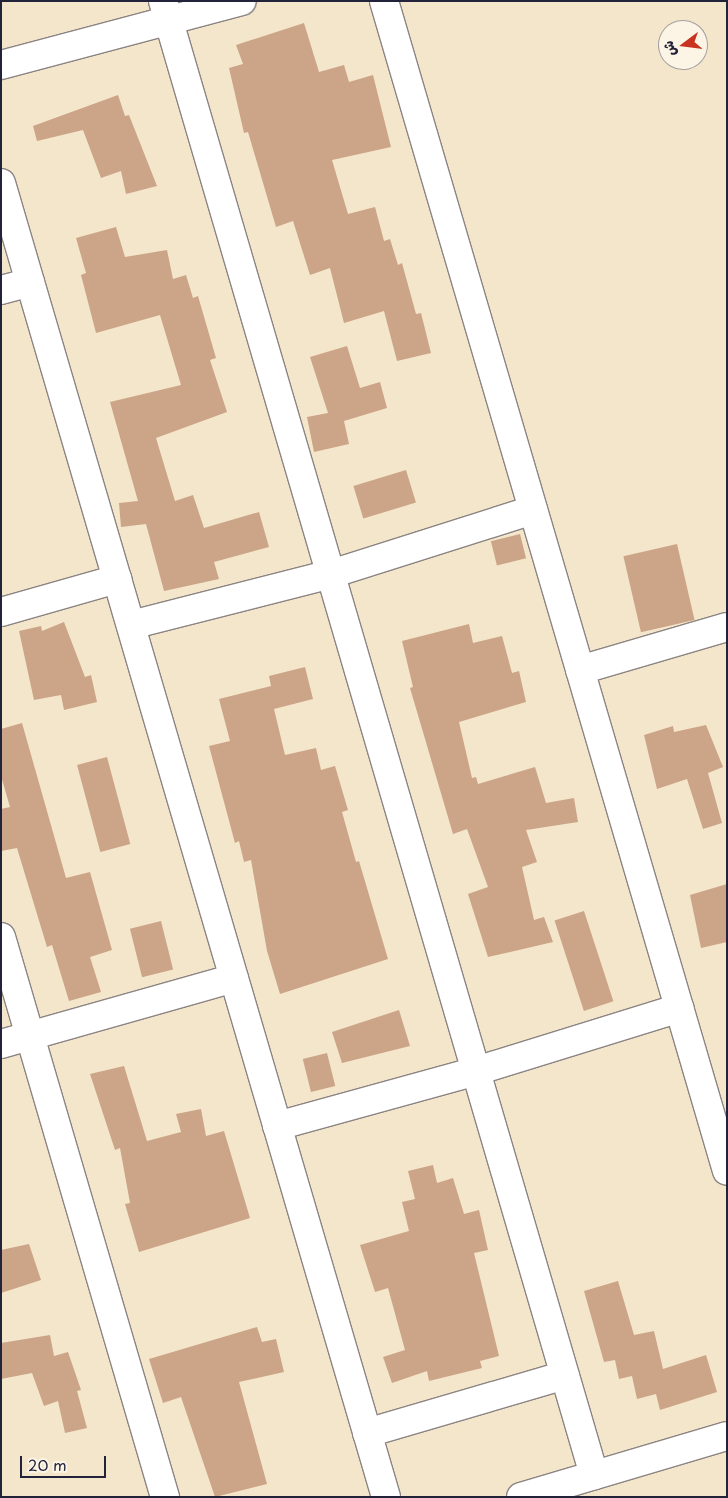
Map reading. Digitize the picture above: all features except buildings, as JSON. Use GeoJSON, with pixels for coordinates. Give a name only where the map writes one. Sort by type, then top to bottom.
{"type":"FeatureCollection","features":[{"type":"Feature","properties":{"kind":"street"},"geometry":{"type":"LineString","coordinates":[[1,64],[166,11],[242,1]]}},
{"type":"Feature","properties":{"kind":"street"},"geometry":{"type":"LineString","coordinates":[[384,1],[679,1008],[718,1112],[727,1171]]}},
{"type":"Feature","properties":{"kind":"street"},"geometry":{"type":"LineString","coordinates":[[166,11],[594,1476]]}},
{"type":"Feature","properties":{"kind":"street"},"geometry":{"type":"LineString","coordinates":[[1,183],[386,1497]]}},
{"type":"Feature","properties":{"kind":"street"},"geometry":{"type":"LineString","coordinates":[[1,290],[30,282]]}},
{"type":"Feature","properties":{"kind":"street"},"geometry":{"type":"LineString","coordinates":[[131,625],[331,574],[533,510]]}},
{"type":"Feature","properties":{"kind":"street"},"geometry":{"type":"LineString","coordinates":[[1,612],[117,578]]}},
{"type":"Feature","properties":{"kind":"street"},"geometry":{"type":"LineString","coordinates":[[580,670],[727,627]]}},
{"type":"Feature","properties":{"kind":"street"},"geometry":{"type":"LineString","coordinates":[[1,938],[165,1497]]}},
{"type":"Feature","properties":{"kind":"street"},"geometry":{"type":"LineString","coordinates":[[1,1044],[234,978]]}},
{"type":"Feature","properties":{"kind":"street"},"geometry":{"type":"LineString","coordinates":[[277,1126],[476,1072],[679,1008]]}},
{"type":"Feature","properties":{"kind":"street"},"geometry":{"type":"LineString","coordinates":[[367,1433],[565,1375]]}},
{"type":"Feature","properties":{"kind":"street"},"geometry":{"type":"LineString","coordinates":[[521,1497],[727,1436]]}}]}
